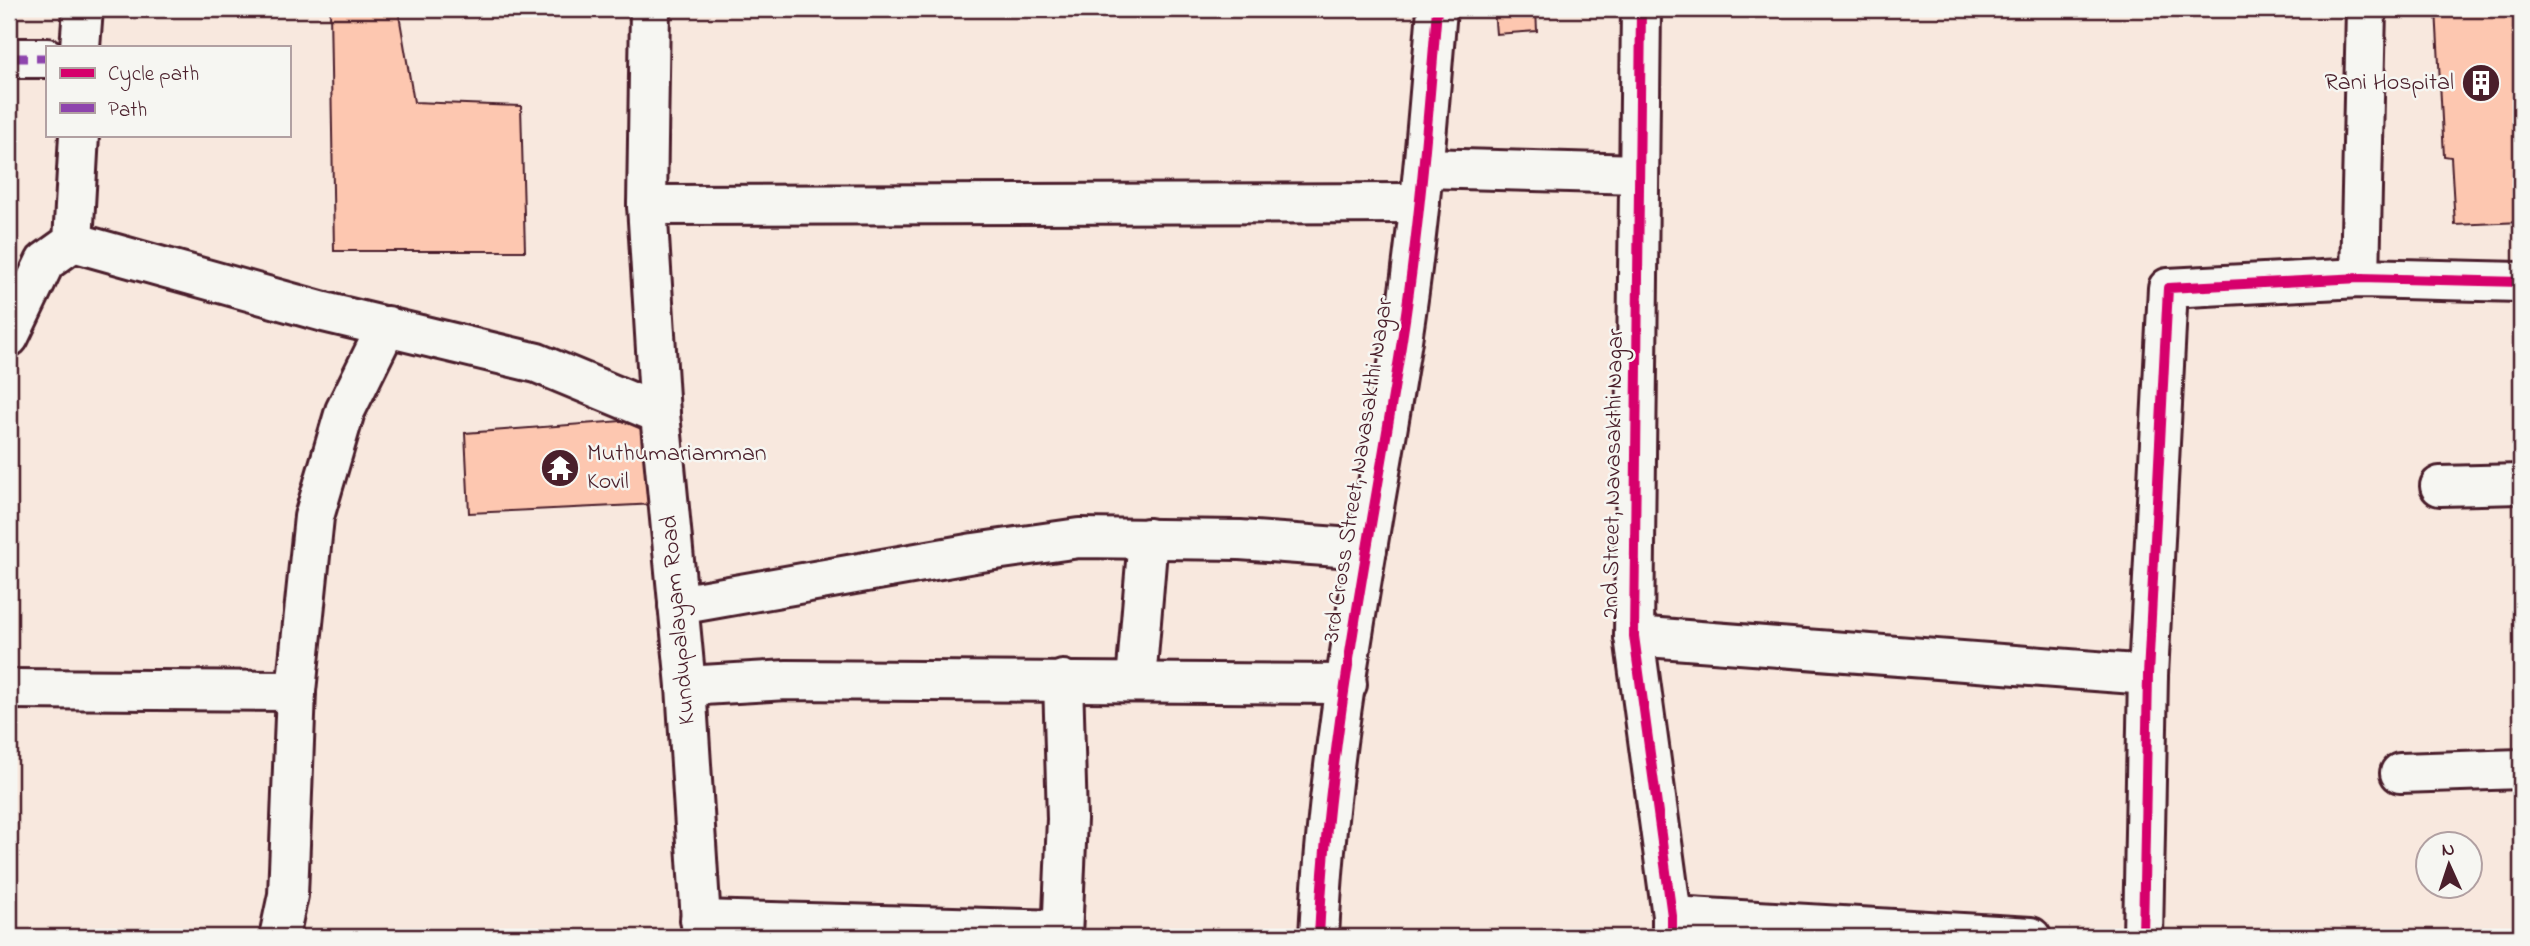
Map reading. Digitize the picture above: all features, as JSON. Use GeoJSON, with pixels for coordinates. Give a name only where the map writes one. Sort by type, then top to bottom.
{"type":"FeatureCollection","features":[{"type":"Feature","properties":{"kind":"street"},"geometry":{"type":"LineString","coordinates":[[80,46],[83,9]]}},
{"type":"Feature","properties":{"kind":"street","name":"Kundupalayam Road"},"geometry":{"type":"LineString","coordinates":[[650,9],[647,205],[660,414],[686,686],[701,929]]}},
{"type":"Feature","properties":{"kind":"street","name":"3rd Cross Street, Navasakthi Nagar"},"geometry":{"type":"LineString","coordinates":[[1319,937],[1347,684],[1402,338],[1422,185],[1437,9]]}},
{"type":"Feature","properties":{"kind":"street","name":"2nd Street, Navasakthi Nagar"},"geometry":{"type":"LineString","coordinates":[[1641,9],[1634,636],[1672,927]]}},
{"type":"Feature","properties":{"kind":"street"},"geometry":{"type":"LineString","coordinates":[[2360,278],[2366,9]]}},
{"type":"Feature","properties":{"kind":"street"},"geometry":{"type":"LineString","coordinates":[[9,58],[46,58]]}},
{"type":"Feature","properties":{"kind":"street"},"geometry":{"type":"LineString","coordinates":[[73,242],[79,136]]}},
{"type":"Feature","properties":{"kind":"street"},"geometry":{"type":"LineString","coordinates":[[647,205],[1422,185],[1639,174]]}},
{"type":"Feature","properties":{"kind":"street"},"geometry":{"type":"LineString","coordinates":[[73,242],[537,363],[660,414]]}},
{"type":"Feature","properties":{"kind":"street"},"geometry":{"type":"LineString","coordinates":[[9,337],[45,262],[73,242]]}},
{"type":"Feature","properties":{"kind":"street"},"geometry":{"type":"LineString","coordinates":[[2143,937],[2148,676],[2168,288],[2360,278],[2521,282]]}},
{"type":"Feature","properties":{"kind":"street"},"geometry":{"type":"LineString","coordinates":[[279,937],[288,895],[296,691],[314,517],[345,411],[387,326]]}},
{"type":"Feature","properties":{"kind":"street"},"geometry":{"type":"LineString","coordinates":[[2440,486],[2521,484]]}},
{"type":"Feature","properties":{"kind":"street"},"geometry":{"type":"LineString","coordinates":[[678,605],[974,553],[1079,538],[1148,538],[1367,549]]}},
{"type":"Feature","properties":{"kind":"street"},"geometry":{"type":"LineString","coordinates":[[1136,681],[1148,538]]}},
{"type":"Feature","properties":{"kind":"street"},"geometry":{"type":"LineString","coordinates":[[1634,636],[2148,676]]}},
{"type":"Feature","properties":{"kind":"street"},"geometry":{"type":"LineString","coordinates":[[686,686],[787,680],[1347,684]]}},
{"type":"Feature","properties":{"kind":"street"},"geometry":{"type":"LineString","coordinates":[[701,929],[1062,934],[1067,819],[1063,680]]}},
{"type":"Feature","properties":{"kind":"street"},"geometry":{"type":"LineString","coordinates":[[9,689],[296,691]]}},
{"type":"Feature","properties":{"kind":"street"},"geometry":{"type":"LineString","coordinates":[[2400,773],[2521,769]]}},
{"type":"Feature","properties":{"kind":"street"},"geometry":{"type":"LineString","coordinates":[[1672,927],[2031,937]]}},
{"type":"Feature","properties":{"kind":"building"},"geometry":{"type":"Polygon","coordinates":[[[330,9],[398,9],[414,102],[521,106],[525,251],[334,251],[330,9]]]}},
{"type":"Feature","properties":{"kind":"building"},"geometry":{"type":"Polygon","coordinates":[[[1494,9],[1536,9],[1537,31],[1496,34],[1494,9]]]}},
{"type":"Feature","properties":{"kind":"building","name":"Rani Hospital"},"geometry":{"type":"Polygon","coordinates":[[[2436,9],[2521,9],[2521,222],[2455,225],[2451,157],[2444,156],[2436,9]]]}},
{"type":"Feature","properties":{"kind":"building","name":"Muthumariamman Kovil"},"geometry":{"type":"Polygon","coordinates":[[[648,419],[657,504],[469,513],[465,433],[648,419]]]}},
{"type":"Feature","properties":{"kind":"marked path"},"geometry":{"type":"LineString","coordinates":[[9,58],[46,58]]}},
{"type":"Feature","properties":{"kind":"cycle path"},"geometry":{"type":"LineString","coordinates":[[1319,937],[1331,787],[1341,713],[1413,257],[1437,9]]}},
{"type":"Feature","properties":{"kind":"cycle path"},"geometry":{"type":"LineString","coordinates":[[1641,9],[1634,636],[1672,916],[1672,937]]}},
{"type":"Feature","properties":{"kind":"cycle path"},"geometry":{"type":"LineString","coordinates":[[2143,937],[2148,675],[2168,288],[2360,278],[2521,282]]}},
{"type":"Feature","properties":{"kind":"place","name":"Rani Hospital"},"geometry":{"type":"Point","coordinates":[2481,83]}},
{"type":"Feature","properties":{"kind":"place","name":"Muthumariamman Kovil"},"geometry":{"type":"Point","coordinates":[560,468]}}]}
